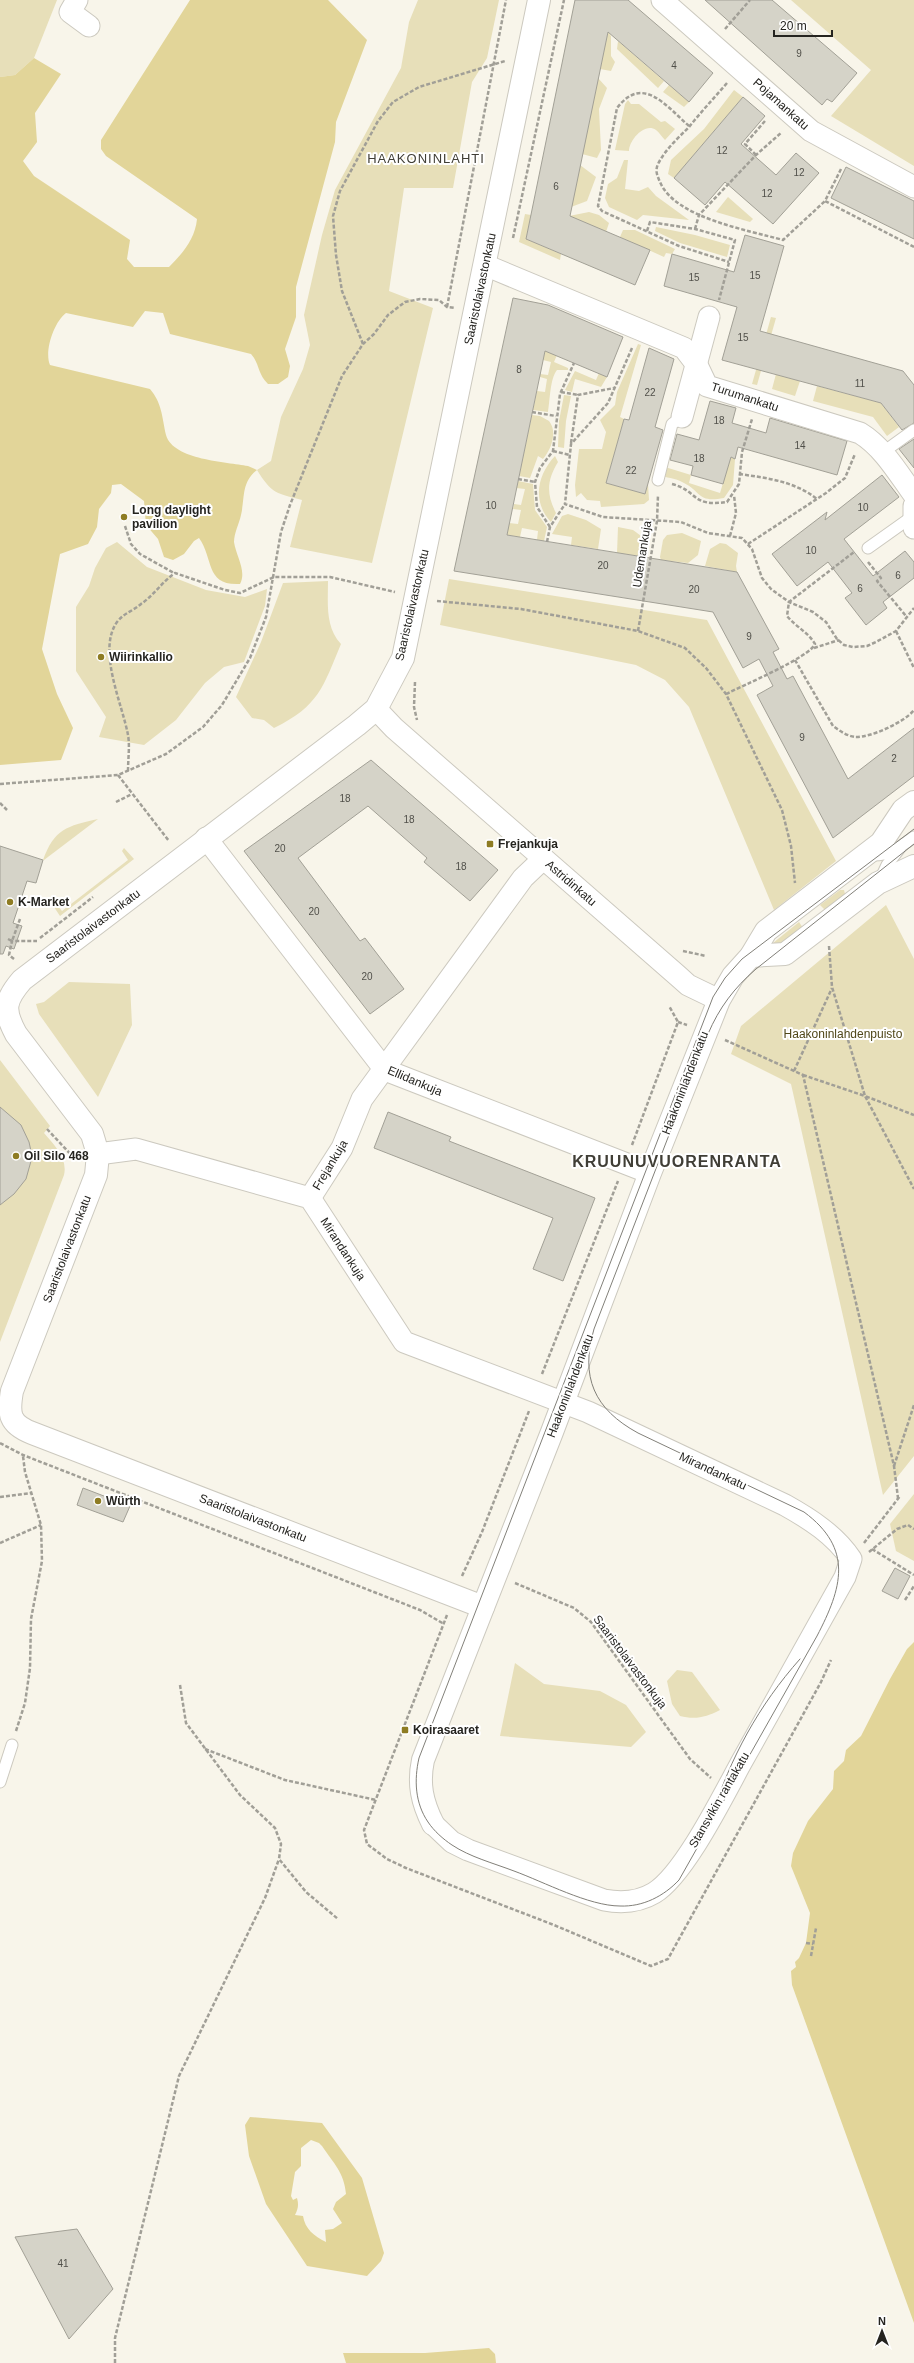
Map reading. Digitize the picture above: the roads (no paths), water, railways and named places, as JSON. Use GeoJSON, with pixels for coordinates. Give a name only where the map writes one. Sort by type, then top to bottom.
{"type":"FeatureCollection","features":[{"type":"Feature","properties":{"kind":"street"},"geometry":{"type":"LineString","coordinates":[[77,0],[70,12],[89,26]]}},
{"type":"Feature","properties":{"kind":"street","name":"Saaristolaivastonkatu"},"geometry":{"type":"LineString","coordinates":[[484,1607],[19,1428],[12,1419],[10,1406],[12,1391],[96,1176],[88,1158],[92,1134],[10,1023],[7,1006],[10,994],[22,980],[376,709],[403,658],[539,0]]}},
{"type":"Feature","properties":{"kind":"street","name":"Pojamankatu"},"geometry":{"type":"LineString","coordinates":[[662,0],[741,68],[796,120],[811,131],[914,187]]}},
{"type":"Feature","properties":{"kind":"street","name":"Turumankatu"},"geometry":{"type":"LineString","coordinates":[[485,265],[684,348],[697,365],[706,386],[860,432],[869,438],[882,453],[914,495]]}},
{"type":"Feature","properties":{"kind":"street"},"geometry":{"type":"LineString","coordinates":[[682,417],[709,317]]}},
{"type":"Feature","properties":{"kind":"street","name":"Astridinkatu"},"geometry":{"type":"LineString","coordinates":[[376,709],[394,728],[688,985],[719,1000]]}},
{"type":"Feature","properties":{"kind":"street","name":"Haakoninlahdenkatu"},"geometry":{"type":"LineString","coordinates":[[433,1824],[421,1792],[420,1781],[422,1765],[650,1173],[719,1000],[729,982],[752,956],[766,930],[881,843],[903,810],[914,802]]}},
{"type":"Feature","properties":{"kind":"street","name":"Ellidankuja"},"geometry":{"type":"LineString","coordinates":[[206,838],[385,1070],[650,1173]]}},
{"type":"Feature","properties":{"kind":"street","name":"Frejankuja"},"geometry":{"type":"LineString","coordinates":[[310,1198],[342,1148],[362,1099],[385,1070],[523,878],[543,859]]}},
{"type":"Feature","properties":{"kind":"street"},"geometry":{"type":"LineString","coordinates":[[752,956],[785,954],[878,883],[914,866]]}},
{"type":"Feature","properties":{"kind":"street"},"geometry":{"type":"LineString","coordinates":[[88,1158],[136,1149],[310,1198]]}},
{"type":"Feature","properties":{"kind":"street","name":"Mirandankuja"},"geometry":{"type":"LineString","coordinates":[[310,1198],[404,1342],[563,1402]]}},
{"type":"Feature","properties":{"kind":"street","name":"Mirandankatu"},"geometry":{"type":"LineString","coordinates":[[563,1402],[785,1505],[836,1540],[849,1563]]}},
{"type":"Feature","properties":{"kind":"street","name":"Stansvikin rantakatu"},"geometry":{"type":"LineString","coordinates":[[433,1824],[452,1842],[468,1850],[604,1900],[624,1902],[654,1893],[673,1877],[725,1792],[845,1577],[849,1563]]}},
{"type":"Feature","properties":{"kind":"lane"},"geometry":{"type":"LineString","coordinates":[[658,480],[672,424],[682,417]]}},
{"type":"Feature","properties":{"kind":"lane"},"geometry":{"type":"LineString","coordinates":[[882,453],[914,430]]}},
{"type":"Feature","properties":{"kind":"lane"},"geometry":{"type":"LineString","coordinates":[[863,549],[914,517]]}},
{"type":"Feature","properties":{"kind":"lane"},"geometry":{"type":"LineString","coordinates":[[878,883],[887,866],[901,847],[914,837]]}},
{"type":"Feature","properties":{"kind":"lane"},"geometry":{"type":"LineString","coordinates":[[868,854],[880,855],[901,847]]}},
{"type":"Feature","properties":{"kind":"lane"},"geometry":{"type":"LineString","coordinates":[[0,1782],[12,1745]]}},
{"type":"Feature","properties":{"kind":"tram line"},"geometry":{"type":"LineString","coordinates":[[914,829],[742,959],[725,978],[713,997],[419,1758],[416,1783],[420,1807],[433,1829],[442,1837],[459,1849],[474,1856],[581,1898],[608,1905],[637,1905],[660,1896],[679,1880],[817,1636],[833,1602],[839,1570],[837,1555],[831,1540],[820,1526],[804,1512],[638,1433],[623,1424],[611,1413],[601,1402],[594,1390],[590,1377],[590,1346],[594,1329],[708,1034],[722,1007],[734,991],[756,969],[914,844]]}},
{"type":"Feature","properties":{"kind":"tram line"},"geometry":{"type":"LineString","coordinates":[[712,1816],[719,1794],[747,1733],[771,1695],[800,1659]]}},
{"type":"Feature","properties":{"kind":"place","name":"Long daylight pavilion"},"geometry":{"type":"Point","coordinates":[124,517]}},
{"type":"Feature","properties":{"kind":"place","name":"Wiirinkallio"},"geometry":{"type":"Point","coordinates":[101,657]}},
{"type":"Feature","properties":{"kind":"place","name":"Frejankuja"},"geometry":{"type":"Point","coordinates":[490,844]}},
{"type":"Feature","properties":{"kind":"place","name":"K-Market"},"geometry":{"type":"Point","coordinates":[10,902]}},
{"type":"Feature","properties":{"kind":"place","name":"Oil Silo 468"},"geometry":{"type":"Point","coordinates":[16,1156]}},
{"type":"Feature","properties":{"kind":"place","name":"Würth"},"geometry":{"type":"Point","coordinates":[98,1501]}},
{"type":"Feature","properties":{"kind":"place","name":"Koirasaaret"},"geometry":{"type":"Point","coordinates":[405,1730]}},
{"type":"Feature","properties":{"kind":"district","name":"HAAKONINLAHTI"},"geometry":{"type":"Point","coordinates":[426,158]}},
{"type":"Feature","properties":{"kind":"district","name":"KRUUNUVUORENRANTA"},"geometry":{"type":"Point","coordinates":[677,1161]}},
{"type":"Feature","properties":{"kind":"park label","name":"Haakoninlahdenpuisto"},"geometry":{"type":"Point","coordinates":[843,1034]}}]}
